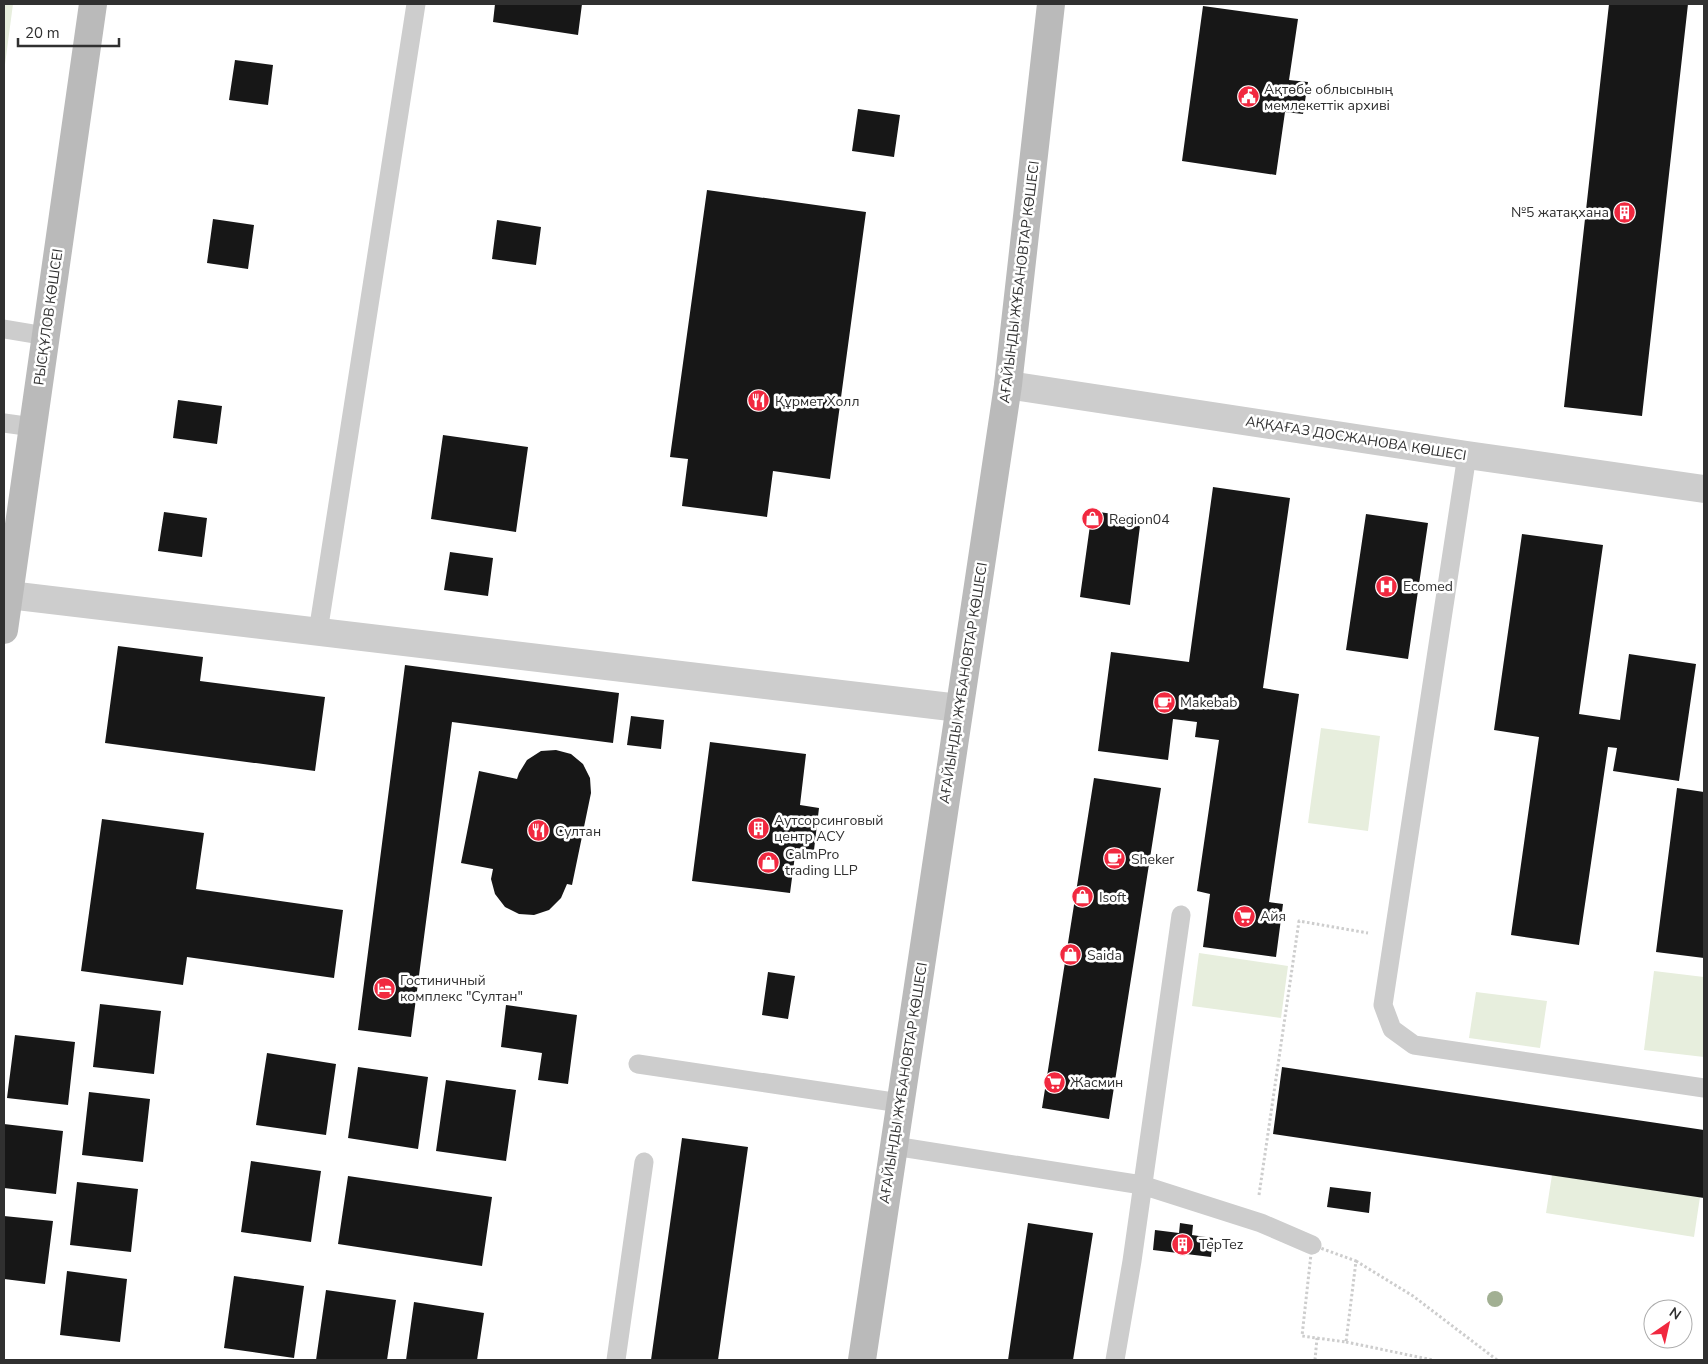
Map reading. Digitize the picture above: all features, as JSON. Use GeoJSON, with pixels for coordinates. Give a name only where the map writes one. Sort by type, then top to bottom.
{"type":"FeatureCollection","features":[{"type":"Feature","properties":{"kind":"street","name":"РЫСҚҰЛОВ КӨШСЕІ"},"geometry":{"type":"LineString","coordinates":[[4,630],[93,4]]}},
{"type":"Feature","properties":{"kind":"street","name":"АҒАЙЫНДЫ ЖҰБАНОВТАР КӨШЕСІ"},"geometry":{"type":"LineString","coordinates":[[862,1360],[1008,385],[1051,4]]}},
{"type":"Feature","properties":{"kind":"street","name":"АҚҚАҒАЗ ДОСЖАНОВА КӨШЕСІ"},"geometry":{"type":"LineString","coordinates":[[1008,385],[1467,455],[1704,488]]}},
{"type":"Feature","properties":{"kind":"street"},"geometry":{"type":"LineString","coordinates":[[9,595],[959,708]]}},
{"type":"Feature","properties":{"kind":"lane"},"geometry":{"type":"LineString","coordinates":[[318,632],[416,4]]}},
{"type":"Feature","properties":{"kind":"lane"},"geometry":{"type":"LineString","coordinates":[[4,329],[46,336]]}},
{"type":"Feature","properties":{"kind":"lane"},"geometry":{"type":"LineString","coordinates":[[4,423],[33,427]]}},
{"type":"Feature","properties":{"kind":"lane"},"geometry":{"type":"LineString","coordinates":[[1467,455],[1383,1005],[1392,1029],[1414,1045],[1704,1088]]}},
{"type":"Feature","properties":{"kind":"lane"},"geometry":{"type":"LineString","coordinates":[[1115,1360],[1132,1261],[1181,915]]}},
{"type":"Feature","properties":{"kind":"lane"},"geometry":{"type":"LineString","coordinates":[[638,1064],[900,1103]]}},
{"type":"Feature","properties":{"kind":"lane"},"geometry":{"type":"LineString","coordinates":[[894,1146],[1142,1185],[1255,1221],[1312,1245]]}},
{"type":"Feature","properties":{"kind":"lane"},"geometry":{"type":"LineString","coordinates":[[616,1360],[644,1162]]}},
{"type":"Feature","properties":{"kind":"path"},"geometry":{"type":"LineString","coordinates":[[1255,1221],[1299,921],[1393,938]]}},
{"type":"Feature","properties":{"kind":"path"},"geometry":{"type":"LineString","coordinates":[[1433,1360],[1346,1342],[1302,1336],[1312,1245],[1356,1261],[1413,1296],[1497,1360]]}},
{"type":"Feature","properties":{"kind":"path"},"geometry":{"type":"LineString","coordinates":[[1346,1342],[1356,1261]]}},
{"type":"Feature","properties":{"kind":"path"},"geometry":{"type":"LineString","coordinates":[[1315,1359],[1318,1338]]}},
{"type":"Feature","properties":{"kind":"green space"},"geometry":{"type":"Polygon","coordinates":[[[4,4],[13,4],[4,72],[4,4]]]}},
{"type":"Feature","properties":{"kind":"green space"},"geometry":{"type":"Polygon","coordinates":[[[1321,728],[1380,736],[1368,831],[1308,823],[1321,728]]]}},
{"type":"Feature","properties":{"kind":"green space"},"geometry":{"type":"Polygon","coordinates":[[[1199,953],[1288,966],[1281,1018],[1192,1006],[1199,953]]]}},
{"type":"Feature","properties":{"kind":"green space"},"geometry":{"type":"Polygon","coordinates":[[[1654,971],[1704,977],[1704,1057],[1644,1050],[1654,971]]]}},
{"type":"Feature","properties":{"kind":"green space"},"geometry":{"type":"Polygon","coordinates":[[[1476,992],[1547,1001],[1540,1048],[1469,1038],[1476,992]]]}},
{"type":"Feature","properties":{"kind":"green space"},"geometry":{"type":"Polygon","coordinates":[[[1552,1175],[1700,1197],[1694,1237],[1546,1213],[1552,1175]]]}},
{"type":"Feature","properties":{"kind":"building"},"geometry":{"type":"Polygon","coordinates":[[[495,4],[582,4],[578,35],[493,22],[495,4]]]}},
{"type":"Feature","properties":{"kind":"building","name":"№5 жатақхана"},"geometry":{"type":"Polygon","coordinates":[[[1609,4],[1688,4],[1642,416],[1564,407],[1609,4]]]}},
{"type":"Feature","properties":{"kind":"building","name":"Ақтөбе облысының мемлекеттік архиві"},"geometry":{"type":"Polygon","coordinates":[[[1203,6],[1298,19],[1289,80],[1308,82],[1303,114],[1285,112],[1276,175],[1182,161],[1203,6]]]}},
{"type":"Feature","properties":{"kind":"building"},"geometry":{"type":"Polygon","coordinates":[[[235,60],[273,65],[268,105],[229,100],[235,60]]]}},
{"type":"Feature","properties":{"kind":"building"},"geometry":{"type":"Polygon","coordinates":[[[858,109],[900,115],[894,157],[852,151],[858,109]]]}},
{"type":"Feature","properties":{"kind":"building","name":"Құрмет Холл"},"geometry":{"type":"Polygon","coordinates":[[[707,190],[866,212],[830,479],[773,471],[767,517],[682,506],[688,459],[670,457],[707,190]]]}},
{"type":"Feature","properties":{"kind":"building"},"geometry":{"type":"Polygon","coordinates":[[[213,219],[254,225],[248,269],[207,263],[213,219]]]}},
{"type":"Feature","properties":{"kind":"building"},"geometry":{"type":"Polygon","coordinates":[[[497,220],[541,227],[536,265],[492,259],[497,220]]]}},
{"type":"Feature","properties":{"kind":"building"},"geometry":{"type":"Polygon","coordinates":[[[178,400],[222,406],[217,444],[173,438],[178,400]]]}},
{"type":"Feature","properties":{"kind":"building"},"geometry":{"type":"Polygon","coordinates":[[[443,435],[528,447],[516,532],[431,519],[443,435]]]}},
{"type":"Feature","properties":{"kind":"building"},"geometry":{"type":"Polygon","coordinates":[[[1213,487],[1290,498],[1263,688],[1299,694],[1269,902],[1283,904],[1276,957],[1203,947],[1210,894],[1197,891],[1219,740],[1195,737],[1197,722],[1173,719],[1168,760],[1098,751],[1111,652],[1189,662],[1213,487]]]}},
{"type":"Feature","properties":{"kind":"building"},"geometry":{"type":"Polygon","coordinates":[[[1092,511],[1141,518],[1130,605],[1080,597],[1092,511]]]}},
{"type":"Feature","properties":{"kind":"building"},"geometry":{"type":"Polygon","coordinates":[[[164,512],[207,518],[202,557],[158,551],[164,512]]]}},
{"type":"Feature","properties":{"kind":"building","name":"Ecomed"},"geometry":{"type":"Polygon","coordinates":[[[1366,514],[1428,523],[1408,659],[1346,650],[1366,514]]]}},
{"type":"Feature","properties":{"kind":"building"},"geometry":{"type":"Polygon","coordinates":[[[1522,534],[1603,545],[1579,714],[1620,720],[1629,654],[1696,664],[1679,781],[1613,771],[1617,748],[1608,747],[1579,945],[1511,935],[1539,737],[1494,730],[1522,534]]]}},
{"type":"Feature","properties":{"kind":"building"},"geometry":{"type":"Polygon","coordinates":[[[450,552],[493,558],[488,596],[444,590],[450,552]]]}},
{"type":"Feature","properties":{"kind":"building"},"geometry":{"type":"Polygon","coordinates":[[[118,646],[203,657],[200,681],[325,697],[315,771],[105,743],[118,646]]]}},
{"type":"Feature","properties":{"kind":"building"},"geometry":{"type":"Polygon","coordinates":[[[405,665],[619,693],[613,743],[452,722],[411,1037],[358,1030],[405,665]]]}},
{"type":"Feature","properties":{"kind":"building"},"geometry":{"type":"Polygon","coordinates":[[[631,716],[664,720],[661,749],[627,745],[631,716]]]}},
{"type":"Feature","properties":{"kind":"building","name":"Аутсорсинговый центр АСУ"},"geometry":{"type":"Polygon","coordinates":[[[710,742],[806,754],[800,805],[819,808],[814,850],[796,848],[790,893],[692,881],[710,742]]]}},
{"type":"Feature","properties":{"kind":"building"},"geometry":{"type":"Polygon","coordinates":[[[556,750],[571,754],[583,764],[590,778],[591,793],[572,885],[567,884],[561,898],[549,910],[534,915],[519,914],[505,907],[495,894],[491,879],[493,869],[461,863],[479,771],[517,779],[527,760],[541,751],[556,750]]]}},
{"type":"Feature","properties":{"kind":"building"},"geometry":{"type":"Polygon","coordinates":[[[1094,778],[1161,788],[1109,1119],[1042,1108],[1094,778]]]}},
{"type":"Feature","properties":{"kind":"building"},"geometry":{"type":"Polygon","coordinates":[[[1677,788],[1704,792],[1704,958],[1656,952],[1677,788]]]}},
{"type":"Feature","properties":{"kind":"building"},"geometry":{"type":"Polygon","coordinates":[[[102,819],[204,833],[196,889],[343,910],[334,978],[187,957],[183,985],[81,971],[102,819]]]}},
{"type":"Feature","properties":{"kind":"building"},"geometry":{"type":"Polygon","coordinates":[[[768,972],[795,976],[788,1019],[762,1015],[768,972]]]}},
{"type":"Feature","properties":{"kind":"building"},"geometry":{"type":"Polygon","coordinates":[[[100,1004],[161,1011],[154,1074],[93,1067],[100,1004]]]}},
{"type":"Feature","properties":{"kind":"building"},"geometry":{"type":"Polygon","coordinates":[[[506,1005],[577,1015],[568,1084],[538,1080],[542,1053],[501,1047],[506,1005]]]}},
{"type":"Feature","properties":{"kind":"building"},"geometry":{"type":"Polygon","coordinates":[[[15,1035],[75,1042],[68,1105],[7,1098],[15,1035]]]}},
{"type":"Feature","properties":{"kind":"building"},"geometry":{"type":"Polygon","coordinates":[[[267,1053],[336,1064],[326,1135],[256,1125],[267,1053]]]}},
{"type":"Feature","properties":{"kind":"building"},"geometry":{"type":"Polygon","coordinates":[[[358,1067],[428,1077],[418,1149],[348,1138],[358,1067]]]}},
{"type":"Feature","properties":{"kind":"building"},"geometry":{"type":"Polygon","coordinates":[[[1282,1067],[1704,1130],[1704,1198],[1273,1134],[1282,1067]]]}},
{"type":"Feature","properties":{"kind":"building"},"geometry":{"type":"Polygon","coordinates":[[[446,1080],[516,1090],[506,1161],[436,1151],[446,1080]]]}},
{"type":"Feature","properties":{"kind":"building"},"geometry":{"type":"Polygon","coordinates":[[[89,1092],[150,1099],[143,1162],[82,1155],[89,1092]]]}},
{"type":"Feature","properties":{"kind":"building"},"geometry":{"type":"Polygon","coordinates":[[[4,1124],[63,1131],[56,1194],[4,1188],[4,1124]]]}},
{"type":"Feature","properties":{"kind":"building"},"geometry":{"type":"Polygon","coordinates":[[[682,1138],[748,1147],[718,1360],[651,1360],[682,1138]]]}},
{"type":"Feature","properties":{"kind":"building"},"geometry":{"type":"Polygon","coordinates":[[[251,1161],[321,1171],[311,1242],[241,1232],[251,1161]]]}},
{"type":"Feature","properties":{"kind":"building"},"geometry":{"type":"Polygon","coordinates":[[[348,1176],[492,1197],[482,1266],[338,1244],[348,1176]]]}},
{"type":"Feature","properties":{"kind":"building"},"geometry":{"type":"Polygon","coordinates":[[[77,1182],[138,1189],[131,1252],[70,1245],[77,1182]]]}},
{"type":"Feature","properties":{"kind":"building"},"geometry":{"type":"Polygon","coordinates":[[[1330,1187],[1371,1192],[1369,1213],[1327,1207],[1330,1187]]]}},
{"type":"Feature","properties":{"kind":"building"},"geometry":{"type":"Polygon","coordinates":[[[4,1216],[53,1221],[45,1284],[4,1279],[4,1216]]]}},
{"type":"Feature","properties":{"kind":"building"},"geometry":{"type":"Polygon","coordinates":[[[1028,1223],[1093,1233],[1073,1360],[1008,1360],[1028,1223]]]}},
{"type":"Feature","properties":{"kind":"building","name":"TepTez"},"geometry":{"type":"Polygon","coordinates":[[[1180,1223],[1193,1225],[1192,1235],[1213,1238],[1211,1257],[1153,1250],[1155,1230],[1179,1233],[1180,1223]]]}},
{"type":"Feature","properties":{"kind":"building"},"geometry":{"type":"Polygon","coordinates":[[[67,1271],[127,1279],[120,1342],[60,1335],[67,1271]]]}},
{"type":"Feature","properties":{"kind":"building"},"geometry":{"type":"Polygon","coordinates":[[[234,1276],[304,1286],[294,1358],[224,1348],[234,1276]]]}},
{"type":"Feature","properties":{"kind":"building"},"geometry":{"type":"Polygon","coordinates":[[[326,1290],[396,1300],[387,1360],[316,1360],[326,1290]]]}},
{"type":"Feature","properties":{"kind":"building"},"geometry":{"type":"Polygon","coordinates":[[[414,1302],[484,1313],[477,1360],[406,1360],[414,1302]]]}},
{"type":"Feature","properties":{"kind":"place","name":"Ақтөбе облысының мемлекеттік архиві"},"geometry":{"type":"Point","coordinates":[1248,97]}},
{"type":"Feature","properties":{"kind":"place","name":"№5 жатақхана"},"geometry":{"type":"Point","coordinates":[1625,212]}},
{"type":"Feature","properties":{"kind":"place","name":"Құрмет Холл"},"geometry":{"type":"Point","coordinates":[759,401]}},
{"type":"Feature","properties":{"kind":"place","name":"Region04"},"geometry":{"type":"Point","coordinates":[1093,519]}},
{"type":"Feature","properties":{"kind":"place","name":"Ecomed"},"geometry":{"type":"Point","coordinates":[1387,586]}},
{"type":"Feature","properties":{"kind":"place","name":"Makebab"},"geometry":{"type":"Point","coordinates":[1164,702]}},
{"type":"Feature","properties":{"kind":"place","name":"Аутсорсинговый центр АСУ"},"geometry":{"type":"Point","coordinates":[758,828]}},
{"type":"Feature","properties":{"kind":"place","name":"Султан"},"geometry":{"type":"Point","coordinates":[539,831]}},
{"type":"Feature","properties":{"kind":"place","name":"Sheker"},"geometry":{"type":"Point","coordinates":[1115,859]}},
{"type":"Feature","properties":{"kind":"place","name":"CalmPro trading LLP"},"geometry":{"type":"Point","coordinates":[769,862]}},
{"type":"Feature","properties":{"kind":"place","name":"Isoft"},"geometry":{"type":"Point","coordinates":[1083,897]}},
{"type":"Feature","properties":{"kind":"place","name":"Айя"},"geometry":{"type":"Point","coordinates":[1244,916]}},
{"type":"Feature","properties":{"kind":"place","name":"Saida"},"geometry":{"type":"Point","coordinates":[1071,955]}},
{"type":"Feature","properties":{"kind":"place","name":"Гостиничный комплекс \"Султан\""},"geometry":{"type":"Point","coordinates":[384,988]}},
{"type":"Feature","properties":{"kind":"place","name":"Жасмин"},"geometry":{"type":"Point","coordinates":[1054,1082]}},
{"type":"Feature","properties":{"kind":"place","name":"TepTez"},"geometry":{"type":"Point","coordinates":[1183,1244]}}]}
